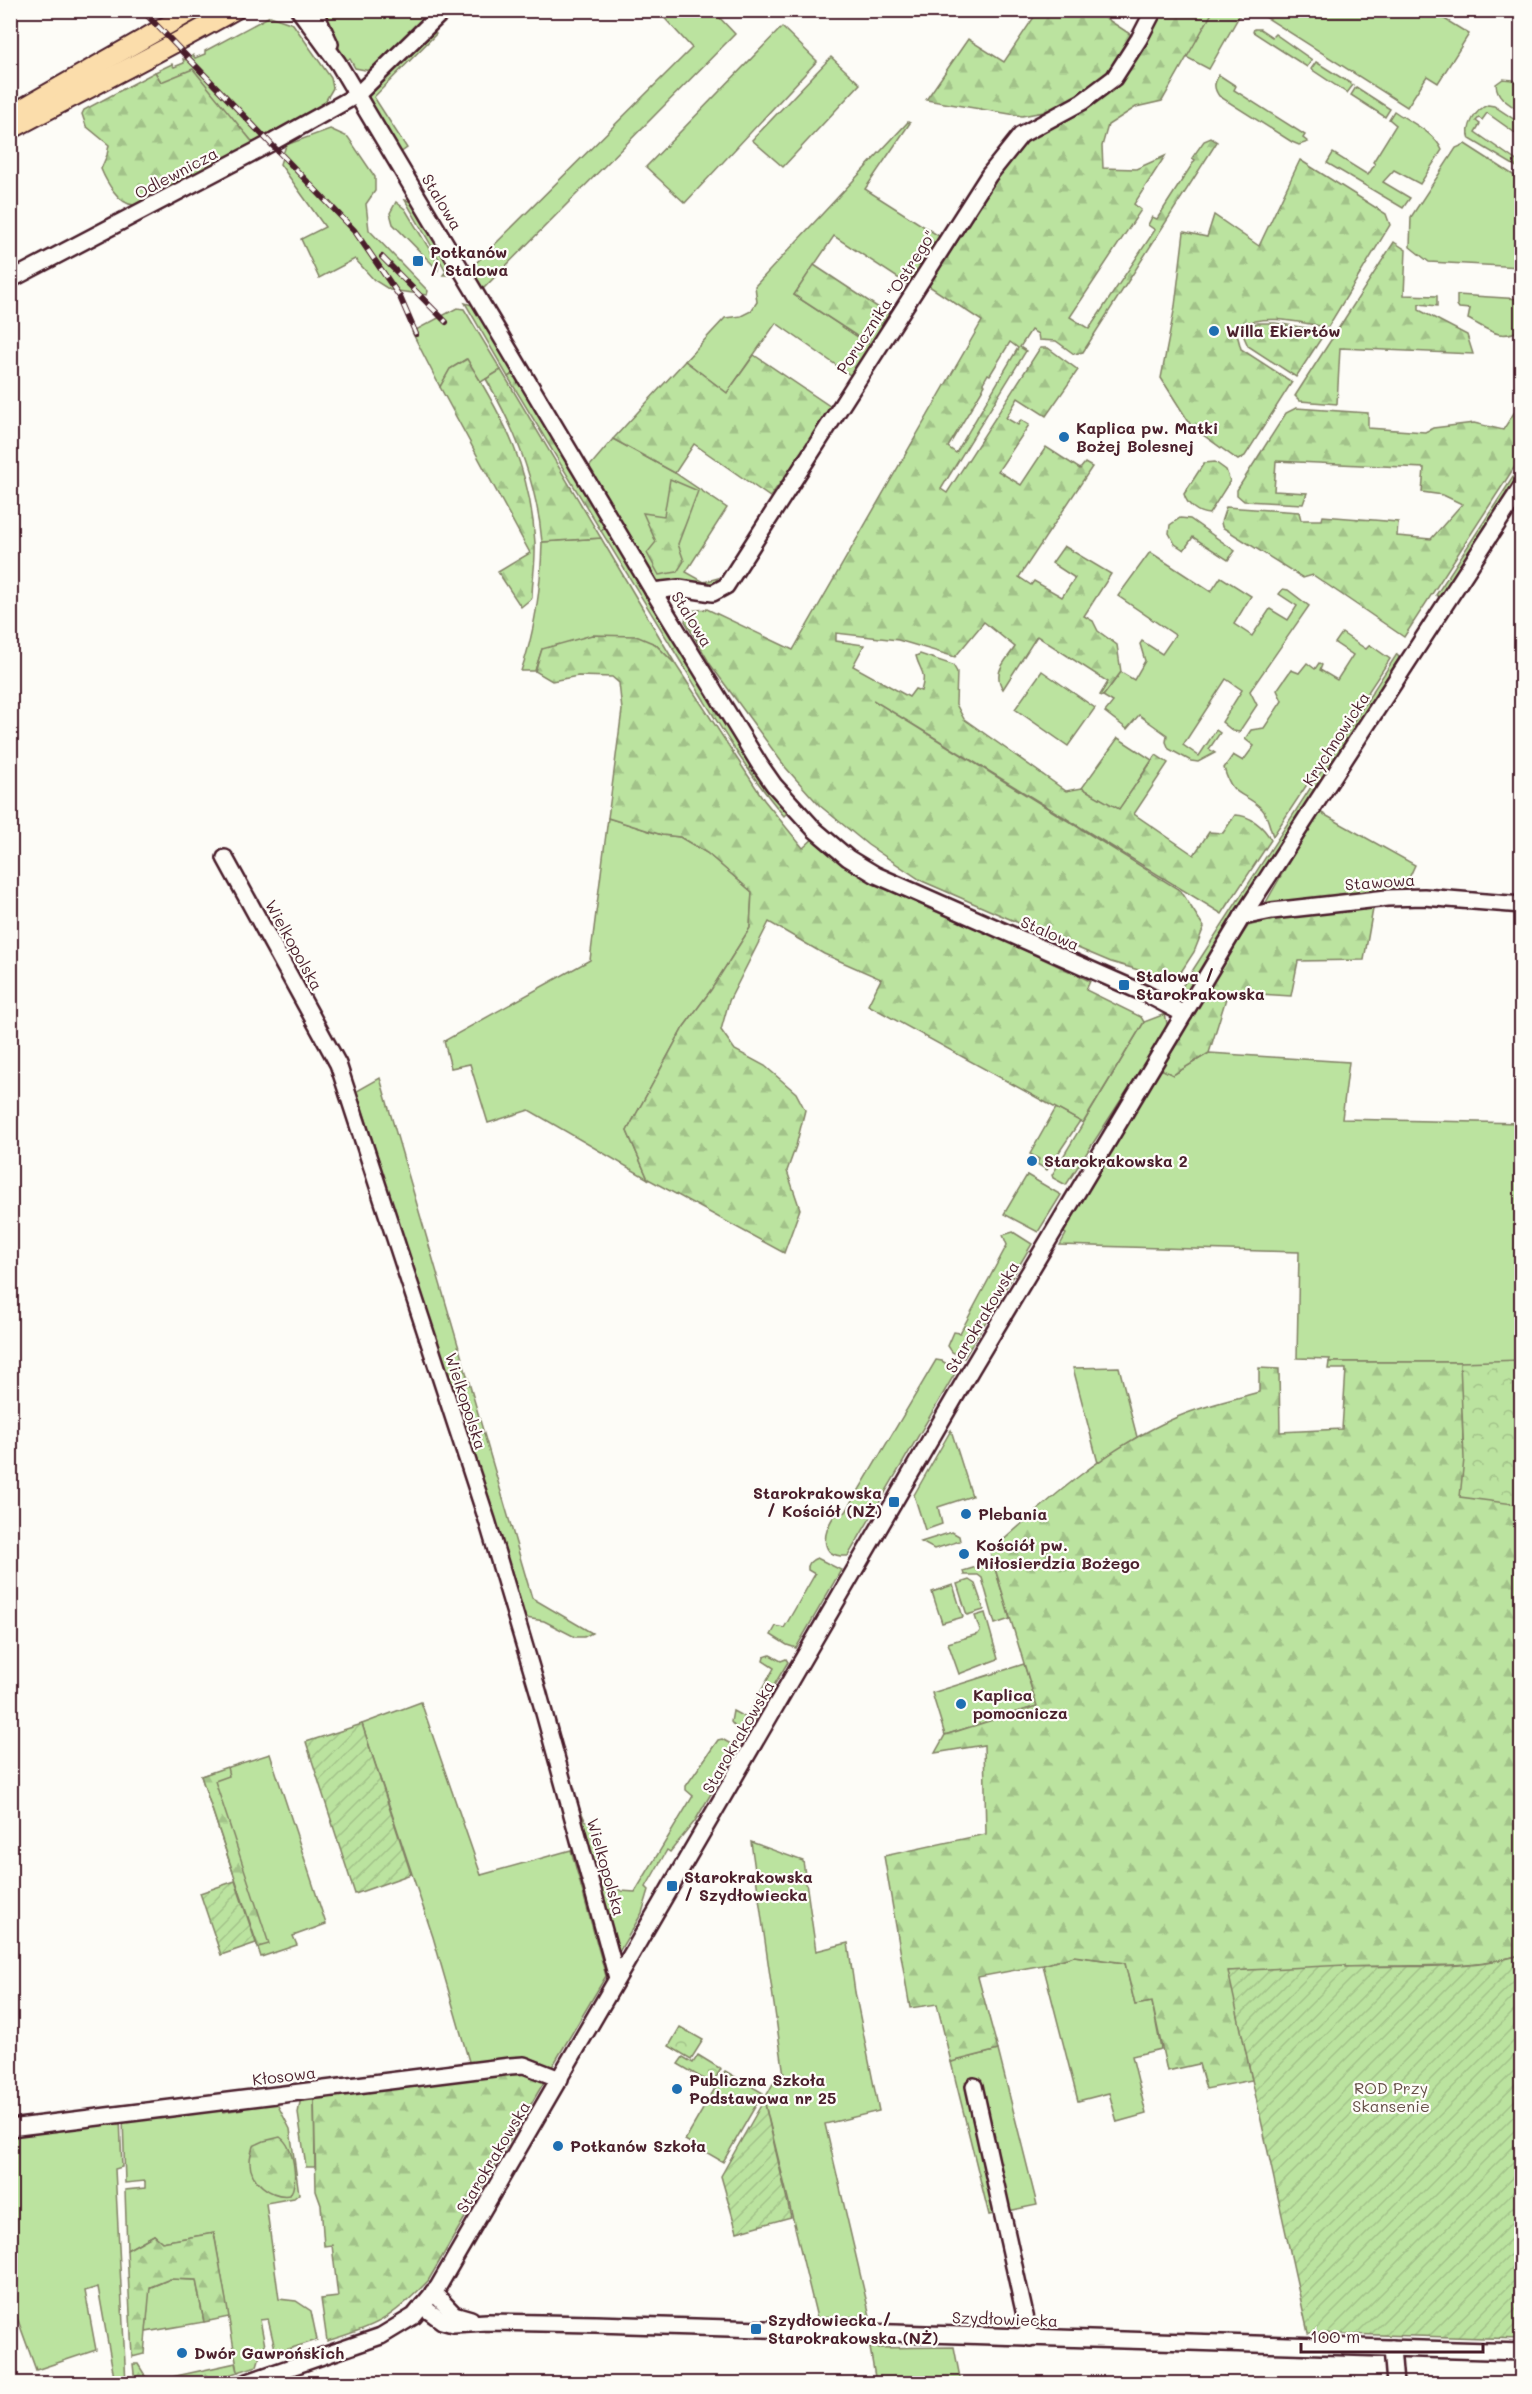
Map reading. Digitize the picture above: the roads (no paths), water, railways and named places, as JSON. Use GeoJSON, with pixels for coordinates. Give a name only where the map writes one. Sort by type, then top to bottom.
{"type":"FeatureCollection","features":[{"type":"Feature","properties":{"kind":"main road"},"geometry":{"type":"LineString","coordinates":[[10,115],[83,76],[133,44],[194,10]]}},
{"type":"Feature","properties":{"kind":"main road"},"geometry":{"type":"LineString","coordinates":[[10,130],[138,64],[235,10]]}},
{"type":"Feature","properties":{"kind":"street","name":"Stalowa"},"geometry":{"type":"LineString","coordinates":[[299,10],[342,69]]}},
{"type":"Feature","properties":{"kind":"street","name":"Stalowa"},"geometry":{"type":"LineString","coordinates":[[314,10],[357,95],[653,591],[774,785],[815,830],[848,858],[908,890],[1146,994],[1184,1014]]}},
{"type":"Feature","properties":{"kind":"street","name":"Odlewnicza"},"geometry":{"type":"LineString","coordinates":[[10,280],[357,95],[444,10]]}},
{"type":"Feature","properties":{"kind":"street","name":"Porucznika \"Ostrego\""},"geometry":{"type":"LineString","coordinates":[[653,591],[679,588],[713,593],[726,586],[989,175],[1021,135],[1082,102],[1114,78],[1154,10]]}},
{"type":"Feature","properties":{"kind":"street"},"geometry":{"type":"LineString","coordinates":[[342,69],[344,93],[337,107],[354,106],[367,111]]}},
{"type":"Feature","properties":{"kind":"street","name":"Krychnowicka"},"geometry":{"type":"LineString","coordinates":[[1184,1014],[1242,917],[1521,486]]}},
{"type":"Feature","properties":{"kind":"street","name":"Wielkopolska"},"geometry":{"type":"LineString","coordinates":[[225,858],[338,1064],[487,1520],[538,1691],[617,1977]]}},
{"type":"Feature","properties":{"kind":"street","name":"Stawowa"},"geometry":{"type":"LineString","coordinates":[[1242,917],[1272,911],[1387,898],[1424,897],[1521,904]]}},
{"type":"Feature","properties":{"kind":"street","name":"Starokrakowska"},"geometry":{"type":"LineString","coordinates":[[242,2384],[381,2336],[405,2322],[433,2292],[560,2079],[617,1977],[752,1749],[972,1368],[1184,1014]]}},
{"type":"Feature","properties":{"kind":"street","name":"Kłosowa"},"geometry":{"type":"LineString","coordinates":[[10,2128],[510,2066],[524,2065],[560,2079]]}},
{"type":"Feature","properties":{"kind":"street"},"geometry":{"type":"LineString","coordinates":[[974,2086],[1030,2338]]}},
{"type":"Feature","properties":{"kind":"street","name":"Szydłowiecka"},"geometry":{"type":"LineString","coordinates":[[433,2292],[454,2314],[487,2322]]}},
{"type":"Feature","properties":{"kind":"street","name":"Szydłowiecka"},"geometry":{"type":"LineString","coordinates":[[422,2306],[447,2323],[487,2322],[1521,2352]]}},
{"type":"Feature","properties":{"kind":"street"},"geometry":{"type":"LineString","coordinates":[[1392,2348],[1395,2384]]}},
{"type":"Feature","properties":{"kind":"railway"},"geometry":{"type":"LineString","coordinates":[[142,10],[354,230],[400,297],[416,334]]}},
{"type":"Feature","properties":{"kind":"railway"},"geometry":{"type":"LineString","coordinates":[[382,257],[446,322]]}},
{"type":"Feature","properties":{"kind":"place","name":"Potkanów / Stalowa"},"geometry":{"type":"Point","coordinates":[418,261]}},
{"type":"Feature","properties":{"kind":"place","name":"Willa Ekiertów"},"geometry":{"type":"Point","coordinates":[1214,331]}},
{"type":"Feature","properties":{"kind":"place","name":"Kaplica pw. Matki Bożej Bolesnej"},"geometry":{"type":"Point","coordinates":[1064,437]}},
{"type":"Feature","properties":{"kind":"place","name":"Stalowa / Starokrakowska"},"geometry":{"type":"Point","coordinates":[1124,985]}},
{"type":"Feature","properties":{"kind":"place","name":"Starokrakowska 2"},"geometry":{"type":"Point","coordinates":[1032,1161]}},
{"type":"Feature","properties":{"kind":"place","name":"Starokrakowska / Kościół (NŻ)"},"geometry":{"type":"Point","coordinates":[894,1502]}},
{"type":"Feature","properties":{"kind":"place","name":"Plebania"},"geometry":{"type":"Point","coordinates":[966,1514]}},
{"type":"Feature","properties":{"kind":"place","name":"Kościół pw. Miłosierdzia Bożego"},"geometry":{"type":"Point","coordinates":[964,1554]}},
{"type":"Feature","properties":{"kind":"place","name":"Kaplica pomocnicza"},"geometry":{"type":"Point","coordinates":[961,1704]}},
{"type":"Feature","properties":{"kind":"place","name":"Starokrakowska / Szydłowiecka"},"geometry":{"type":"Point","coordinates":[672,1886]}},
{"type":"Feature","properties":{"kind":"place","name":"Publiczna Szkoła Podstawowa nr 25"},"geometry":{"type":"Point","coordinates":[677,2089]}},
{"type":"Feature","properties":{"kind":"place","name":"Potkanów Szkoła"},"geometry":{"type":"Point","coordinates":[558,2146]}},
{"type":"Feature","properties":{"kind":"place","name":"Szydłowiecka / Starokrakowska (NŻ)"},"geometry":{"type":"Point","coordinates":[756,2329]}},
{"type":"Feature","properties":{"kind":"place","name":"Dwór Gawrońskich"},"geometry":{"type":"Point","coordinates":[182,2353]}},
{"type":"Feature","properties":{"kind":"park label","name":"ROD Przy Skansenie"},"geometry":{"type":"Point","coordinates":[1391,2097]}}]}
